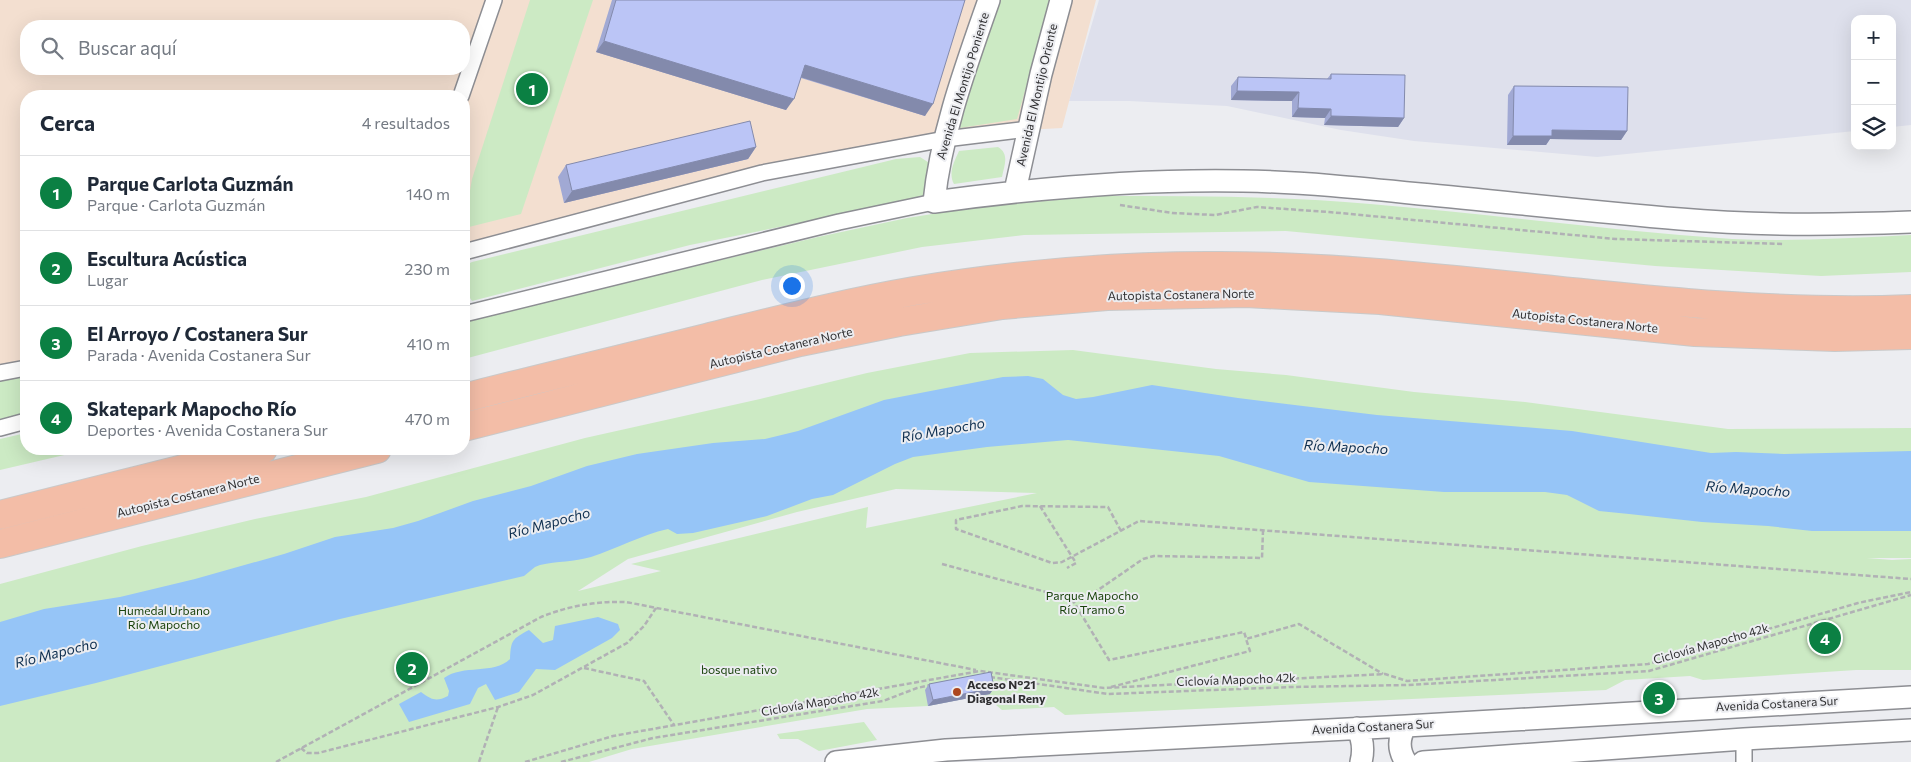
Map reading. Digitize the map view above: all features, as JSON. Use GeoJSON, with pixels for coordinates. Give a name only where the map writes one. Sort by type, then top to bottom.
{"type":"FeatureCollection","features":[{"type":"Feature","properties":{"kind":"highway"},"geometry":{"type":"LineString","coordinates":[[470,397],[851,303],[971,282],[1091,270],[1209,266],[1298,268],[1767,309],[1911,309]]}},
{"type":"Feature","properties":{"kind":"highway","name":"Autopista Costanera Norte"},"geometry":{"type":"LineString","coordinates":[[470,425],[800,342],[899,322],[1002,305],[1107,296],[1246,292],[1380,300],[1695,332],[1835,337],[1911,335]]}},
{"type":"Feature","properties":{"kind":"highway"},"geometry":{"type":"LineString","coordinates":[[0,515],[239,455]]}},
{"type":"Feature","properties":{"kind":"highway","name":"Autopista Costanera Norte"},"geometry":{"type":"LineString","coordinates":[[0,544],[353,455]]}},
{"type":"Feature","properties":{"kind":"street"},"geometry":{"type":"LineString","coordinates":[[470,72],[494,0]]}},
{"type":"Feature","properties":{"kind":"street","name":"Avenida El Montijo Poniente"},"geometry":{"type":"LineString","coordinates":[[934,202],[937,174],[945,139],[962,80],[989,0]]}},
{"type":"Feature","properties":{"kind":"street","name":"Avenida El Montijo Oriente"},"geometry":{"type":"LineString","coordinates":[[1015,191],[1043,65],[1061,0]]}},
{"type":"Feature","properties":{"kind":"street"},"geometry":{"type":"LineString","coordinates":[[464,90],[469,75]]}},
{"type":"Feature","properties":{"kind":"street"},"geometry":{"type":"LineString","coordinates":[[470,250],[762,174],[945,139],[1028,129]]}},
{"type":"Feature","properties":{"kind":"street"},"geometry":{"type":"LineString","coordinates":[[470,313],[838,222],[934,202],[1015,191],[1161,181],[1244,181],[1366,188],[1682,219],[1786,224],[1911,222]]}},
{"type":"Feature","properties":{"kind":"street"},"geometry":{"type":"LineString","coordinates":[[0,373],[20,369]]}},
{"type":"Feature","properties":{"kind":"street"},"geometry":{"type":"LineString","coordinates":[[0,428],[20,423]]}},
{"type":"Feature","properties":{"kind":"street","name":"Avenida Costanera Sur"},"geometry":{"type":"LineString","coordinates":[[836,762],[947,758],[1357,728],[1911,697]]}},
{"type":"Feature","properties":{"kind":"street"},"geometry":{"type":"LineString","coordinates":[[1732,706],[1742,723],[1744,762]]}},
{"type":"Feature","properties":{"kind":"street"},"geometry":{"type":"LineString","coordinates":[[1406,726],[1400,742],[1401,752],[1406,762]]}},
{"type":"Feature","properties":{"kind":"street"},"geometry":{"type":"LineString","coordinates":[[1357,728],[1363,746],[1361,762]]}},
{"type":"Feature","properties":{"kind":"street"},"geometry":{"type":"LineString","coordinates":[[1423,762],[1744,739],[1911,730]]}},
{"type":"Feature","properties":{"kind":"path"},"geometry":{"type":"LineString","coordinates":[[1120,205],[1172,213],[1215,216],[1266,208],[1329,212],[1616,239],[1789,244]]}},
{"type":"Feature","properties":{"kind":"path"},"geometry":{"type":"LineString","coordinates":[[1121,531],[1108,508],[1022,506],[956,520],[956,529],[1052,563],[1062,562],[1121,531],[1139,521],[1911,579]]}},
{"type":"Feature","properties":{"kind":"path"},"geometry":{"type":"LineString","coordinates":[[1040,506],[1076,563],[1067,568]]}},
{"type":"Feature","properties":{"kind":"path"},"geometry":{"type":"LineString","coordinates":[[942,564],[1072,600],[1088,597],[1143,558],[1154,556],[1262,558],[1263,531]]}},
{"type":"Feature","properties":{"kind":"path"},"geometry":{"type":"LineString","coordinates":[[1246,639],[1299,624],[1385,674],[1407,682],[1648,664],[1858,603],[1911,594]]}},
{"type":"Feature","properties":{"kind":"path","name":"Ciclovía Mapocho 42k"},"geometry":{"type":"LineString","coordinates":[[980,676],[1108,694],[1291,687],[1408,685],[1649,671],[1911,594]]}},
{"type":"Feature","properties":{"kind":"path"},"geometry":{"type":"LineString","coordinates":[[1072,600],[1109,660],[1244,632],[1250,651],[1104,688]]}},
{"type":"Feature","properties":{"kind":"path"},"geometry":{"type":"LineString","coordinates":[[276,762],[541,617],[559,610],[599,602],[626,602],[980,671],[1104,688],[1385,674]]}},
{"type":"Feature","properties":{"kind":"path"},"geometry":{"type":"LineString","coordinates":[[301,748],[307,753],[318,753],[498,707],[533,695],[627,643],[644,626],[656,608]]}},
{"type":"Feature","properties":{"kind":"path"},"geometry":{"type":"LineString","coordinates":[[582,668],[644,682],[674,725]]}},
{"type":"Feature","properties":{"kind":"path"},"geometry":{"type":"LineString","coordinates":[[525,762],[613,736],[980,671]]}},
{"type":"Feature","properties":{"kind":"path","name":"Ciclovía Mapocho 42k"},"geometry":{"type":"LineString","coordinates":[[561,762],[654,738],[883,701],[916,688],[935,684]]}},
{"type":"Feature","properties":{"kind":"path"},"geometry":{"type":"LineString","coordinates":[[479,762],[498,707]]}},
{"type":"Feature","properties":{"kind":"shaded area"},"geometry":{"type":"Polygon","coordinates":[[[0,0],[1096,0],[1062,128],[935,135],[470,247],[470,90],[20,90],[20,360],[0,365],[0,0]]]}},
{"type":"Feature","properties":{"kind":"shaded area"},"geometry":{"type":"Polygon","coordinates":[[[1099,0],[1911,0],[1911,125],[1896,127],[1896,15],[1851,15],[1851,131],[1597,157],[1414,141],[1341,130],[1227,106],[1129,101],[1069,101],[1099,0]]]}},
{"type":"Feature","properties":{"kind":"green space"},"geometry":{"type":"Polygon","coordinates":[[[530,0],[593,0],[521,214],[470,227],[470,191],[472,179],[530,0]]]}},
{"type":"Feature","properties":{"kind":"green space"},"geometry":{"type":"Polygon","coordinates":[[[996,0],[1051,0],[1017,119],[960,128],[959,116],[996,0]]]}},
{"type":"Feature","properties":{"kind":"green space"},"geometry":{"type":"Polygon","coordinates":[[[998,147],[1002,150],[1005,157],[1002,177],[954,184],[952,172],[959,151],[998,147]]]}},
{"type":"Feature","properties":{"kind":"green space"},"geometry":{"type":"Polygon","coordinates":[[[920,157],[931,164],[924,198],[690,245],[472,301],[470,298],[470,263],[472,262],[896,159],[920,157]]]}},
{"type":"Feature","properties":{"kind":"green space"},"geometry":{"type":"Polygon","coordinates":[[[1101,196],[1303,199],[1732,239],[1799,240],[1911,235],[1911,272],[1821,276],[1655,266],[1286,231],[1024,235],[922,247],[762,280],[470,357],[470,320],[818,237],[907,218],[977,207],[1101,196]]]}},
{"type":"Feature","properties":{"kind":"green space"},"geometry":{"type":"Polygon","coordinates":[[[1073,350],[1414,392],[1525,402],[1728,429],[1911,428],[1911,558],[1867,558],[1911,559],[1911,670],[1856,670],[1703,680],[1690,676],[1625,680],[1606,690],[1065,715],[1054,707],[1002,710],[984,695],[928,706],[867,709],[632,749],[589,762],[0,762],[0,584],[142,546],[255,519],[366,497],[585,438],[867,373],[970,353],[1073,350]],[[896,489],[797,512],[628,559],[578,591],[661,571],[631,564],[868,507],[866,528],[1037,493],[896,489]]]}},
{"type":"Feature","properties":{"kind":"green space"},"geometry":{"type":"Polygon","coordinates":[[[20,375],[20,414],[0,419],[0,379],[20,375]]]}},
{"type":"Feature","properties":{"kind":"green space"},"geometry":{"type":"Polygon","coordinates":[[[20,434],[20,455],[64,455],[0,470],[0,439],[20,434]]]}},
{"type":"Feature","properties":{"kind":"green space"},"geometry":{"type":"Polygon","coordinates":[[[864,722],[877,740],[819,751],[798,739],[780,739],[777,734],[864,722]]]}},
{"type":"Feature","properties":{"kind":"water","name":"Río Mapocho"},"geometry":{"type":"Polygon","coordinates":[[[1028,376],[1043,379],[1063,395],[1076,399],[1152,385],[1238,398],[1377,415],[1572,431],[1711,453],[1784,454],[1911,451],[1911,531],[1812,531],[1702,522],[1599,511],[1567,495],[1545,492],[1444,492],[1309,482],[1219,456],[1068,440],[987,447],[913,457],[833,495],[812,499],[767,516],[693,533],[677,534],[668,529],[591,557],[540,565],[524,576],[340,619],[96,683],[0,706],[0,622],[44,609],[120,597],[195,579],[284,554],[335,537],[393,528],[473,501],[531,486],[587,466],[637,454],[713,443],[765,439],[798,431],[884,400],[1003,377],[1028,376]]]}},
{"type":"Feature","properties":{"kind":"water"},"geometry":{"type":"Polygon","coordinates":[[[598,617],[618,624],[620,630],[612,638],[555,670],[536,669],[519,692],[495,700],[486,684],[478,688],[470,704],[409,722],[399,704],[421,692],[434,699],[448,696],[449,691],[444,678],[460,671],[496,667],[503,664],[510,659],[512,644],[516,638],[529,630],[543,643],[553,640],[555,626],[598,617]]]}},
{"type":"Feature","properties":{"kind":"building"},"geometry":{"type":"Polygon","coordinates":[[[616,0],[965,0],[933,104],[805,65],[794,99],[604,41],[616,0]]]}},
{"type":"Feature","properties":{"kind":"building"},"geometry":{"type":"Polygon","coordinates":[[[1331,74],[1405,75],[1404,118],[1331,116],[1331,109],[1298,108],[1299,92],[1237,91],[1238,77],[1331,79],[1331,74]]]}},
{"type":"Feature","properties":{"kind":"building"},"geometry":{"type":"Polygon","coordinates":[[[1514,86],[1628,87],[1627,131],[1552,130],[1552,136],[1513,136],[1514,86]]]}},
{"type":"Feature","properties":{"kind":"building"},"geometry":{"type":"Polygon","coordinates":[[[750,121],[756,147],[572,191],[566,165],[750,121]]]}},
{"type":"Feature","properties":{"kind":"building","name":"Acceso N°21 Diagonal Reny"},"geometry":{"type":"Polygon","coordinates":[[[991,672],[994,688],[933,700],[929,684],[991,672]]]}},
{"type":"Feature","properties":{"kind":"place","name":"Parque Carlota Guzmán"},"geometry":{"type":"Point","coordinates":[532,89]}},
{"type":"Feature","properties":{"kind":"place","name":"Skatepark Mapocho Río"},"geometry":{"type":"Point","coordinates":[1825,638]}},
{"type":"Feature","properties":{"kind":"place","name":"Escultura Acústica"},"geometry":{"type":"Point","coordinates":[412,668]}},
{"type":"Feature","properties":{"kind":"place","name":"Acceso N°21 Diagonal Reny"},"geometry":{"type":"Point","coordinates":[957,692]}},
{"type":"Feature","properties":{"kind":"place","name":"El Arroyo / Costanera Sur"},"geometry":{"type":"Point","coordinates":[1659,698]}},
{"type":"Feature","properties":{"kind":"park label","name":"Parque Mapocho Río Tramo 6"},"geometry":{"type":"Point","coordinates":[1092,603]}},
{"type":"Feature","properties":{"kind":"park label","name":"Humedal Urbano Río Mapocho"},"geometry":{"type":"Point","coordinates":[164,618]}},
{"type":"Feature","properties":{"kind":"park label","name":"bosque nativo"},"geometry":{"type":"Point","coordinates":[739,670]}}]}
